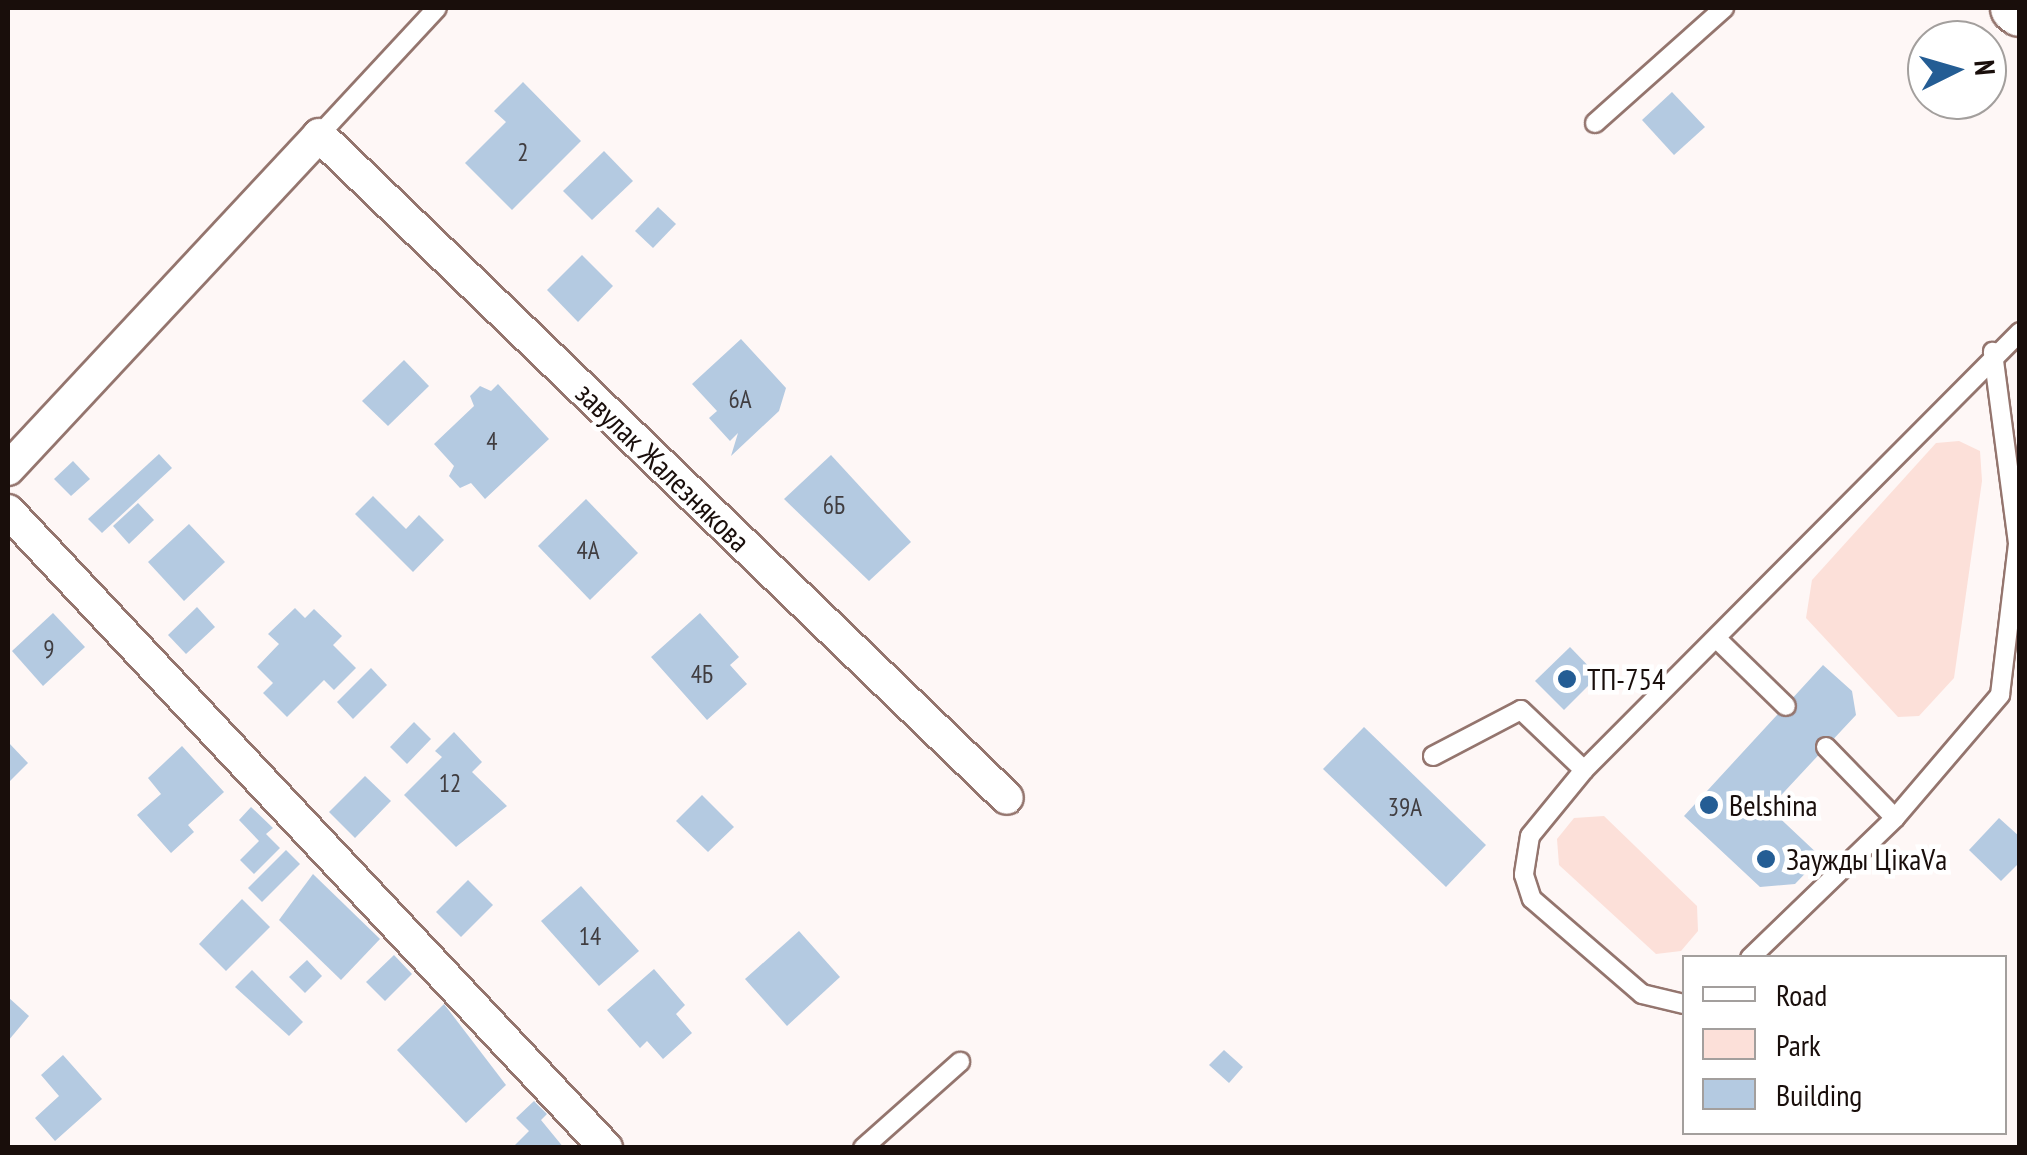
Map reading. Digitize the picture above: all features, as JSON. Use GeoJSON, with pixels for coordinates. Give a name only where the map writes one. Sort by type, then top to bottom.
{"type":"FeatureCollection","features":[{"type":"Feature","properties":{"kind":"street"},"geometry":{"type":"LineString","coordinates":[[8,469],[319,135]]}},
{"type":"Feature","properties":{"kind":"street","name":"завулак Жалезнякова"},"geometry":{"type":"LineString","coordinates":[[319,135],[1008,798]]}},
{"type":"Feature","properties":{"kind":"street"},"geometry":{"type":"LineString","coordinates":[[8,510],[606,1148]]}},
{"type":"Feature","properties":{"kind":"lane"},"geometry":{"type":"LineString","coordinates":[[319,135],[437,8]]}},
{"type":"Feature","properties":{"kind":"lane"},"geometry":{"type":"LineString","coordinates":[[1595,123],[1724,8]]}},
{"type":"Feature","properties":{"kind":"lane"},"geometry":{"type":"LineString","coordinates":[[1682,1004],[1642,994],[1532,898],[1524,875],[1530,836],[1584,770],[1717,639],[1994,352],[2020,332]]}},
{"type":"Feature","properties":{"kind":"lane"},"geometry":{"type":"LineString","coordinates":[[1753,955],[1896,818],[2000,695],[2018,544],[1994,352]]}},
{"type":"Feature","properties":{"kind":"lane"},"geometry":{"type":"LineString","coordinates":[[1717,639],[1786,706]]}},
{"type":"Feature","properties":{"kind":"lane"},"geometry":{"type":"LineString","coordinates":[[1433,756],[1521,710],[1584,770]]}},
{"type":"Feature","properties":{"kind":"lane"},"geometry":{"type":"LineString","coordinates":[[1826,747],[1896,818]]}},
{"type":"Feature","properties":{"kind":"lane"},"geometry":{"type":"LineString","coordinates":[[863,1148],[960,1062]]}},
{"type":"Feature","properties":{"kind":"green space"},"geometry":{"type":"Polygon","coordinates":[[[1959,441],[1980,451],[1982,481],[1954,678],[1919,716],[1898,717],[1806,618],[1812,580],[1936,443],[1959,441]]]}},
{"type":"Feature","properties":{"kind":"green space"},"geometry":{"type":"Polygon","coordinates":[[[1604,816],[1697,906],[1698,931],[1681,951],[1656,954],[1559,865],[1557,839],[1574,818],[1604,816]]]}},
{"type":"Feature","properties":{"kind":"building"},"geometry":{"type":"Polygon","coordinates":[[[523,82],[581,141],[512,210],[465,163],[506,122],[494,111],[523,82]]]}},
{"type":"Feature","properties":{"kind":"building"},"geometry":{"type":"Polygon","coordinates":[[[1672,92],[1705,127],[1674,155],[1642,120],[1672,92]]]}},
{"type":"Feature","properties":{"kind":"building"},"geometry":{"type":"Polygon","coordinates":[[[604,151],[633,181],[592,220],[563,191],[604,151]]]}},
{"type":"Feature","properties":{"kind":"building"},"geometry":{"type":"Polygon","coordinates":[[[658,207],[676,224],[653,248],[635,231],[658,207]]]}},
{"type":"Feature","properties":{"kind":"building"},"geometry":{"type":"Polygon","coordinates":[[[582,255],[613,286],[578,322],[547,290],[582,255]]]}},
{"type":"Feature","properties":{"kind":"building"},"geometry":{"type":"Polygon","coordinates":[[[741,339],[786,388],[779,411],[731,456],[738,433],[730,441],[709,418],[717,411],[692,384],[741,339]]]}},
{"type":"Feature","properties":{"kind":"building"},"geometry":{"type":"Polygon","coordinates":[[[404,360],[429,386],[388,426],[362,401],[404,360]]]}},
{"type":"Feature","properties":{"kind":"building"},"geometry":{"type":"Polygon","coordinates":[[[498,384],[549,439],[485,499],[471,483],[460,488],[449,476],[454,466],[434,444],[474,406],[470,396],[480,386],[491,391],[498,384]]]}},
{"type":"Feature","properties":{"kind":"building"},"geometry":{"type":"Polygon","coordinates":[[[159,454],[172,468],[102,533],[88,519],[159,454]]]}},
{"type":"Feature","properties":{"kind":"building"},"geometry":{"type":"Polygon","coordinates":[[[831,455],[911,542],[869,581],[784,499],[831,455]]]}},
{"type":"Feature","properties":{"kind":"building"},"geometry":{"type":"Polygon","coordinates":[[[73,461],[90,479],[71,496],[54,479],[73,461]]]}},
{"type":"Feature","properties":{"kind":"building"},"geometry":{"type":"Polygon","coordinates":[[[373,496],[406,529],[419,515],[444,540],[413,572],[355,514],[373,496]]]}},
{"type":"Feature","properties":{"kind":"building"},"geometry":{"type":"Polygon","coordinates":[[[586,499],[638,553],[590,600],[538,546],[586,499]]]}},
{"type":"Feature","properties":{"kind":"building"},"geometry":{"type":"Polygon","coordinates":[[[138,503],[154,520],[129,544],[113,526],[138,503]]]}},
{"type":"Feature","properties":{"kind":"building"},"geometry":{"type":"Polygon","coordinates":[[[189,524],[225,562],[184,601],[148,562],[189,524]]]}},
{"type":"Feature","properties":{"kind":"building"},"geometry":{"type":"Polygon","coordinates":[[[197,607],[215,627],[186,654],[168,635],[197,607]]]}},
{"type":"Feature","properties":{"kind":"building"},"geometry":{"type":"Polygon","coordinates":[[[295,608],[305,618],[314,609],[342,636],[333,645],[356,668],[334,690],[324,680],[287,717],[263,693],[273,683],[257,667],[279,644],[268,634],[295,608]]]}},
{"type":"Feature","properties":{"kind":"building"},"geometry":{"type":"Polygon","coordinates":[[[53,613],[85,647],[43,686],[12,651],[53,613]]]}},
{"type":"Feature","properties":{"kind":"building"},"geometry":{"type":"Polygon","coordinates":[[[700,613],[739,657],[730,665],[747,684],[707,720],[651,657],[700,613]]]}},
{"type":"Feature","properties":{"kind":"building","name":"ТП-754"},"geometry":{"type":"Polygon","coordinates":[[[1570,647],[1598,676],[1564,710],[1535,681],[1570,647]]]}},
{"type":"Feature","properties":{"kind":"building"},"geometry":{"type":"Polygon","coordinates":[[[1823,665],[1852,691],[1856,715],[1769,808],[1821,857],[1795,884],[1760,887],[1684,816],[1823,665]]]}},
{"type":"Feature","properties":{"kind":"building"},"geometry":{"type":"Polygon","coordinates":[[[371,668],[387,685],[353,719],[337,702],[371,668]]]}},
{"type":"Feature","properties":{"kind":"building"},"geometry":{"type":"Polygon","coordinates":[[[414,722],[431,739],[407,764],[390,747],[414,722]]]}},
{"type":"Feature","properties":{"kind":"building"},"geometry":{"type":"Polygon","coordinates":[[[1364,727],[1486,845],[1446,887],[1323,769],[1364,727]]]}},
{"type":"Feature","properties":{"kind":"building"},"geometry":{"type":"Polygon","coordinates":[[[454,732],[482,762],[472,772],[507,806],[456,847],[404,795],[442,757],[435,751],[454,732]]]}},
{"type":"Feature","properties":{"kind":"building"},"geometry":{"type":"Polygon","coordinates":[[[8,742],[28,763],[8,783],[8,742]]]}},
{"type":"Feature","properties":{"kind":"building"},"geometry":{"type":"Polygon","coordinates":[[[182,746],[224,792],[188,825],[194,832],[171,853],[137,815],[161,794],[148,778],[182,746]]]}},
{"type":"Feature","properties":{"kind":"building"},"geometry":{"type":"Polygon","coordinates":[[[365,776],[391,801],[355,838],[329,812],[365,776]]]}},
{"type":"Feature","properties":{"kind":"building"},"geometry":{"type":"Polygon","coordinates":[[[702,795],[734,827],[708,852],[676,821],[702,795]]]}},
{"type":"Feature","properties":{"kind":"building"},"geometry":{"type":"Polygon","coordinates":[[[251,807],[273,828],[266,834],[280,848],[254,874],[240,860],[259,841],[239,820],[251,807]]]}},
{"type":"Feature","properties":{"kind":"building"},"geometry":{"type":"Polygon","coordinates":[[[1999,818],[2020,837],[2020,862],[2001,881],[1969,850],[1999,818]]]}},
{"type":"Feature","properties":{"kind":"building"},"geometry":{"type":"Polygon","coordinates":[[[286,850],[300,864],[262,902],[248,888],[286,850]]]}},
{"type":"Feature","properties":{"kind":"building"},"geometry":{"type":"Polygon","coordinates":[[[313,874],[380,939],[341,980],[279,920],[313,874]]]}},
{"type":"Feature","properties":{"kind":"building"},"geometry":{"type":"Polygon","coordinates":[[[468,880],[493,905],[461,937],[436,912],[468,880]]]}},
{"type":"Feature","properties":{"kind":"building"},"geometry":{"type":"Polygon","coordinates":[[[581,886],[639,951],[599,986],[541,921],[581,886]]]}},
{"type":"Feature","properties":{"kind":"building"},"geometry":{"type":"Polygon","coordinates":[[[242,899],[270,927],[226,971],[199,944],[242,899]]]}},
{"type":"Feature","properties":{"kind":"building"},"geometry":{"type":"Polygon","coordinates":[[[799,931],[840,977],[787,1026],[745,979],[799,931]]]}},
{"type":"Feature","properties":{"kind":"building"},"geometry":{"type":"Polygon","coordinates":[[[394,955],[412,974],[385,1001],[366,982],[394,955]]]}},
{"type":"Feature","properties":{"kind":"building"},"geometry":{"type":"Polygon","coordinates":[[[307,960],[322,976],[305,993],[289,977],[307,960]]]}},
{"type":"Feature","properties":{"kind":"building"},"geometry":{"type":"Polygon","coordinates":[[[654,969],[685,1005],[676,1014],[692,1033],[663,1059],[647,1041],[640,1048],[607,1010],[654,969]]]}},
{"type":"Feature","properties":{"kind":"building"},"geometry":{"type":"Polygon","coordinates":[[[252,970],[303,1022],[289,1036],[235,987],[252,970]]]}},
{"type":"Feature","properties":{"kind":"building"},"geometry":{"type":"Polygon","coordinates":[[[8,997],[29,1016],[8,1041],[8,997]]]}},
{"type":"Feature","properties":{"kind":"building"},"geometry":{"type":"Polygon","coordinates":[[[444,1004],[506,1085],[466,1123],[397,1050],[444,1004]]]}},
{"type":"Feature","properties":{"kind":"building"},"geometry":{"type":"Polygon","coordinates":[[[1224,1050],[1243,1067],[1229,1083],[1209,1065],[1224,1050]]]}},
{"type":"Feature","properties":{"kind":"building"},"geometry":{"type":"Polygon","coordinates":[[[63,1055],[102,1099],[55,1141],[35,1118],[59,1096],[41,1075],[63,1055]]]}},
{"type":"Feature","properties":{"kind":"building"},"geometry":{"type":"Polygon","coordinates":[[[534,1101],[547,1114],[541,1120],[564,1148],[512,1148],[529,1131],[516,1118],[534,1101]]]}},
{"type":"Feature","properties":{"kind":"place","name":"ТП-754"},"geometry":{"type":"Point","coordinates":[1567,679]}},
{"type":"Feature","properties":{"kind":"place","name":"Belshina"},"geometry":{"type":"Point","coordinates":[1709,805]}},
{"type":"Feature","properties":{"kind":"place","name":"Заужды ЦікаVа"},"geometry":{"type":"Point","coordinates":[1766,859]}}]}
